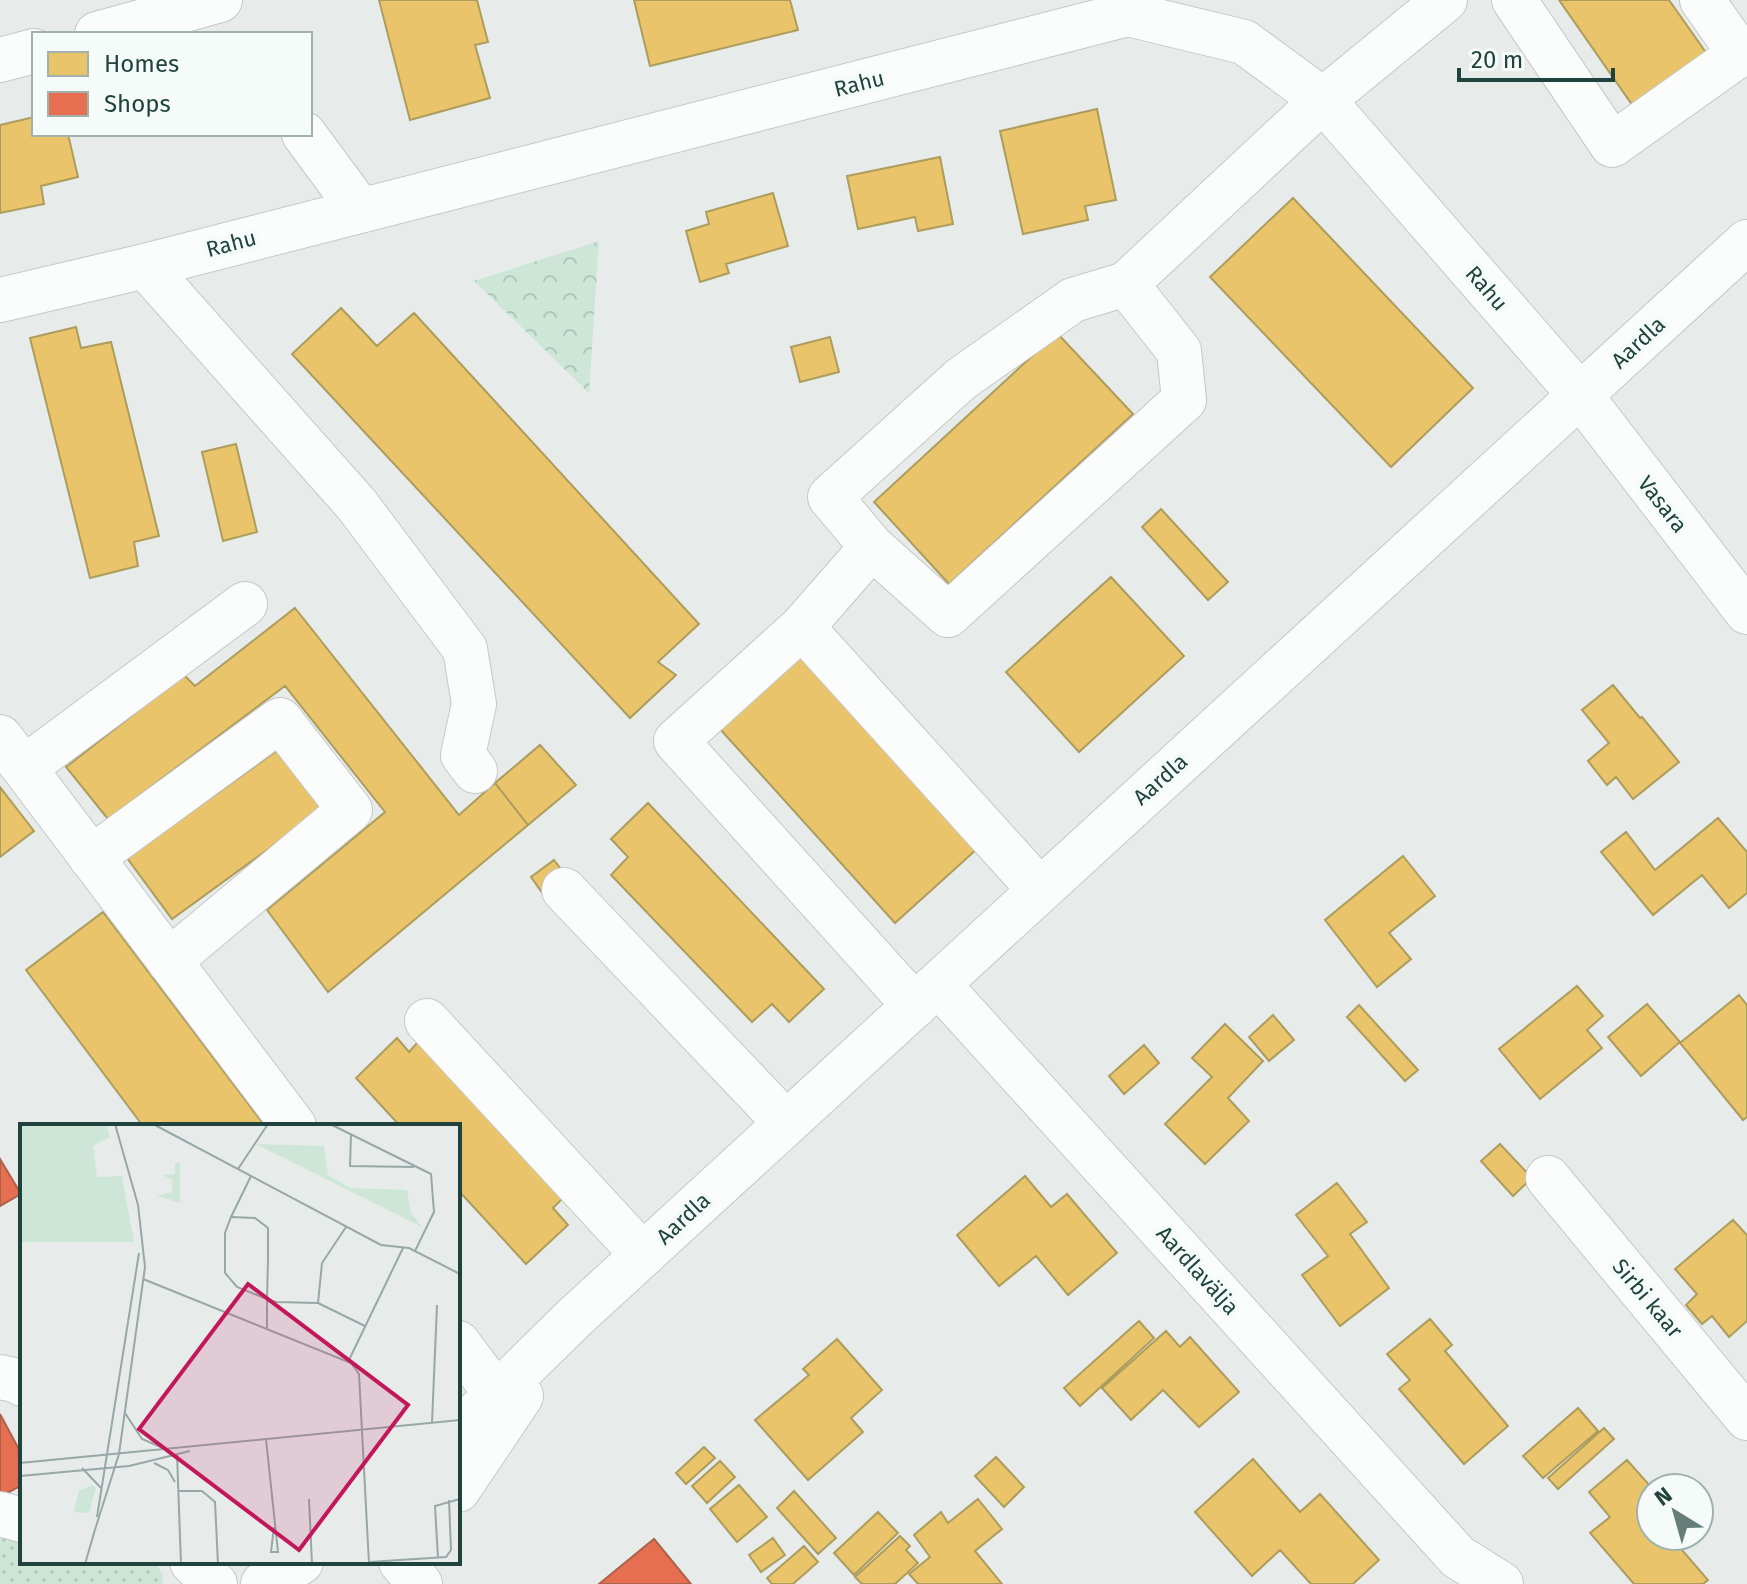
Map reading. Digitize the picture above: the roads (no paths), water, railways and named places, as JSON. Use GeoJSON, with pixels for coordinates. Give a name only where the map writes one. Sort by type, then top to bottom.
{"type":"FeatureCollection","features":[{"type":"Feature","properties":{"kind":"street"},"geometry":{"type":"LineString","coordinates":[[1126,284],[1179,351],[1184,400],[948,615],[872,547],[830,497],[961,379],[1073,300],[1126,284],[1323,100],[1445,0]]}},
{"type":"Feature","properties":{"kind":"street"},"geometry":{"type":"LineString","coordinates":[[1514,0],[1612,145],[1740,54],[1702,0]]}},
{"type":"Feature","properties":{"kind":"street"},"geometry":{"type":"LineString","coordinates":[[107,32],[217,10]]}},
{"type":"Feature","properties":{"kind":"street","name":"Rahu"},"geometry":{"type":"LineString","coordinates":[[0,300],[360,210],[1100,10],[1244,42],[1323,100],[1580,395]]}},
{"type":"Feature","properties":{"kind":"street"},"geometry":{"type":"LineString","coordinates":[[0,60],[32,52]]}},
{"type":"Feature","properties":{"kind":"street"},"geometry":{"type":"LineString","coordinates":[[305,136],[360,210]]}},
{"type":"Feature","properties":{"kind":"street","name":"Aardla"},"geometry":{"type":"LineString","coordinates":[[460,1430],[574,1318],[1747,242]]}},
{"type":"Feature","properties":{"kind":"street"},"geometry":{"type":"LineString","coordinates":[[145,266],[357,505],[465,649],[474,704],[463,755],[475,771]]}},
{"type":"Feature","properties":{"kind":"street","name":"Vasara"},"geometry":{"type":"LineString","coordinates":[[1580,395],[1744,602]]}},
{"type":"Feature","properties":{"kind":"street"},"geometry":{"type":"LineString","coordinates":[[872,547],[802,627],[1040,890]]}},
{"type":"Feature","properties":{"kind":"street"},"geometry":{"type":"LineString","coordinates":[[245,604],[12,753],[292,1124]]}},
{"type":"Feature","properties":{"kind":"street","name":"Aardlavälja"},"geometry":{"type":"LineString","coordinates":[[802,627],[676,741],[926,995],[1460,1570],[1501,1584]]}},
{"type":"Feature","properties":{"kind":"street"},"geometry":{"type":"LineString","coordinates":[[91,858],[280,720],[350,810],[169,961]]}},
{"type":"Feature","properties":{"kind":"street"},"geometry":{"type":"LineString","coordinates":[[564,890],[786,1123]]}},
{"type":"Feature","properties":{"kind":"street"},"geometry":{"type":"LineString","coordinates":[[427,1021],[643,1255]]}},
{"type":"Feature","properties":{"kind":"street","name":"Sirbi kaar"},"geometry":{"type":"LineString","coordinates":[[1548,1178],[1747,1418]]}},
{"type":"Feature","properties":{"kind":"street","name":"Aardla"},"geometry":{"type":"LineString","coordinates":[[460,1487],[574,1318]]}},
{"type":"Feature","properties":{"kind":"street"},"geometry":{"type":"LineString","coordinates":[[460,1346],[497,1395]]}},
{"type":"Feature","properties":{"kind":"street"},"geometry":{"type":"LineString","coordinates":[[0,1377],[20,1382]]}},
{"type":"Feature","properties":{"kind":"street"},"geometry":{"type":"LineString","coordinates":[[0,1514],[20,1519]]}},
{"type":"Feature","properties":{"kind":"street"},"geometry":{"type":"LineString","coordinates":[[194,1564],[215,1584]]}},
{"type":"Feature","properties":{"kind":"street"},"geometry":{"type":"LineString","coordinates":[[263,1584],[298,1564]]}},
{"type":"Feature","properties":{"kind":"street"},"geometry":{"type":"LineString","coordinates":[[301,1584],[322,1564]]}}]}
